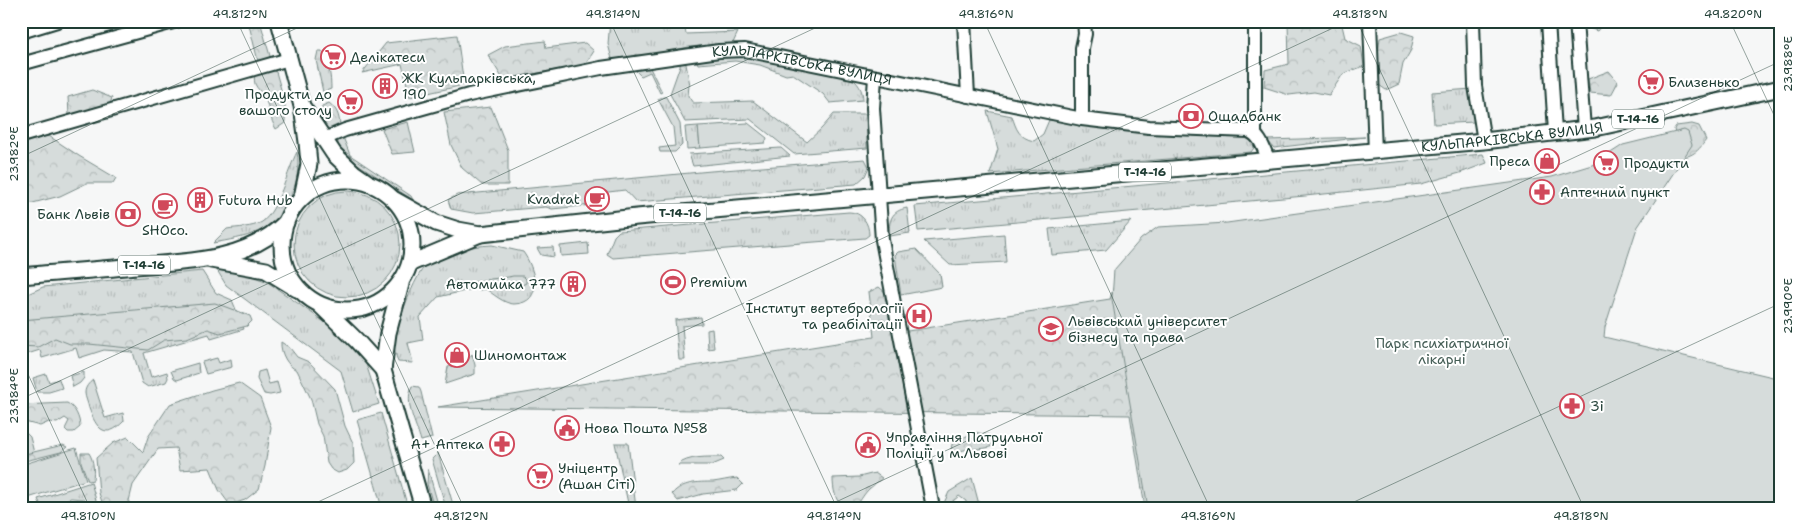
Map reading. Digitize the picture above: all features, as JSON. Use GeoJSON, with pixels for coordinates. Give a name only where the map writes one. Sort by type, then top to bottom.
{"type":"FeatureCollection","features":[{"type":"Feature","properties":{"kind":"main road"},"geometry":{"type":"LineString","coordinates":[[279,21],[302,106],[309,164],[302,198]]}},
{"type":"Feature","properties":{"kind":"main road","name":"КУЛЬПАРКІВСЬКА ВУЛИЦЯ"},"geometry":{"type":"LineString","coordinates":[[411,262],[480,234],[637,217],[1484,142],[1584,129],[1781,88]]}},
{"type":"Feature","properties":{"kind":"main road"},"geometry":{"type":"LineString","coordinates":[[302,106],[334,154],[354,173],[370,184]]}},
{"type":"Feature","properties":{"kind":"main road","name":"Т-14-16"},"geometry":{"type":"LineString","coordinates":[[210,260],[254,244],[274,234],[287,221],[293,208],[302,198],[326,183],[356,180],[383,190],[395,200]]}},
{"type":"Feature","properties":{"kind":"main road"},"geometry":{"type":"LineString","coordinates":[[395,200],[404,212],[410,226],[413,240],[411,262]]}},
{"type":"Feature","properties":{"kind":"main road","name":"КУЛЬПАРКІВСЬКА ВУЛИЦЯ"},"geometry":{"type":"LineString","coordinates":[[395,200],[436,223],[480,234]]}},
{"type":"Feature","properties":{"kind":"main road"},"geometry":{"type":"LineString","coordinates":[[287,221],[283,234],[282,248],[287,271],[300,291]]}},
{"type":"Feature","properties":{"kind":"main road","name":"Т-14-16"},"geometry":{"type":"LineString","coordinates":[[21,276],[210,260],[266,270],[319,305],[342,311],[366,308],[386,299],[401,283],[411,262]]}},
{"type":"Feature","properties":{"kind":"main road"},"geometry":{"type":"LineString","coordinates":[[401,283],[388,333],[383,370],[423,508]]}},
{"type":"Feature","properties":{"kind":"main road"},"geometry":{"type":"LineString","coordinates":[[319,305],[356,340],[383,370]]}},
{"type":"Feature","properties":{"kind":"street"},"geometry":{"type":"LineString","coordinates":[[21,32],[58,21]]}},
{"type":"Feature","properties":{"kind":"street"},"geometry":{"type":"LineString","coordinates":[[21,64],[177,21]]}},
{"type":"Feature","properties":{"kind":"street"},"geometry":{"type":"LineString","coordinates":[[964,21],[968,96]]}},
{"type":"Feature","properties":{"kind":"street"},"geometry":{"type":"LineString","coordinates":[[1082,119],[1084,21]]}},
{"type":"Feature","properties":{"kind":"street"},"geometry":{"type":"LineString","coordinates":[[1255,21],[1254,133],[1269,160]]}},
{"type":"Feature","properties":{"kind":"street"},"geometry":{"type":"LineString","coordinates":[[1473,21],[1475,86],[1484,142]]}},
{"type":"Feature","properties":{"kind":"street"},"geometry":{"type":"LineString","coordinates":[[1548,21],[1555,132]]}},
{"type":"Feature","properties":{"kind":"street"},"geometry":{"type":"LineString","coordinates":[[1576,21],[1584,129]]}},
{"type":"Feature","properties":{"kind":"street"},"geometry":{"type":"LineString","coordinates":[[1370,22],[1375,152]]}},
{"type":"Feature","properties":{"kind":"street","name":"КУЛЬПАРКІВСЬКА ВУЛИЦЯ"},"geometry":{"type":"LineString","coordinates":[[324,139],[345,130],[469,94],[601,68],[719,51],[745,50],[1082,119],[1149,127],[1249,131],[1254,133]]}},
{"type":"Feature","properties":{"kind":"street"},"geometry":{"type":"LineString","coordinates":[[21,136],[289,59]]}},
{"type":"Feature","properties":{"kind":"street"},"geometry":{"type":"LineString","coordinates":[[875,76],[873,108],[883,249],[933,508]]}},
{"type":"Feature","properties":{"kind":"green space"},"geometry":{"type":"Polygon","coordinates":[[[248,21],[260,21],[270,56],[265,62],[260,63],[258,61],[248,21]]]}},
{"type":"Feature","properties":{"kind":"green space"},"geometry":{"type":"Polygon","coordinates":[[[610,21],[624,21],[625,26],[663,21],[684,21],[686,34],[738,32],[733,43],[689,47],[650,55],[636,55],[624,61],[612,59],[608,44],[610,21]]]}},
{"type":"Feature","properties":{"kind":"green space"},"geometry":{"type":"Polygon","coordinates":[[[1288,21],[1341,21],[1345,38],[1361,46],[1364,66],[1343,74],[1329,95],[1314,92],[1289,95],[1264,87],[1265,70],[1289,64],[1288,21]]]}},
{"type":"Feature","properties":{"kind":"green space"},"geometry":{"type":"Polygon","coordinates":[[[1585,21],[1605,21],[1597,31],[1584,26],[1585,21]]]}},
{"type":"Feature","properties":{"kind":"green space"},"geometry":{"type":"Polygon","coordinates":[[[1401,32],[1414,36],[1411,50],[1403,64],[1399,84],[1386,90],[1379,85],[1378,54],[1380,38],[1401,32]]]}},
{"type":"Feature","properties":{"kind":"green space"},"geometry":{"type":"Polygon","coordinates":[[[457,35],[464,85],[410,97],[402,64],[362,73],[386,43],[457,35]]]}},
{"type":"Feature","properties":{"kind":"green space"},"geometry":{"type":"Polygon","coordinates":[[[545,41],[546,48],[585,43],[594,51],[585,65],[503,79],[488,55],[505,46],[545,41]]]}},
{"type":"Feature","properties":{"kind":"green space"},"geometry":{"type":"Polygon","coordinates":[[[318,51],[322,51],[330,74],[331,89],[323,92],[316,60],[318,51]]]}},
{"type":"Feature","properties":{"kind":"green space"},"geometry":{"type":"Polygon","coordinates":[[[741,54],[849,76],[859,86],[863,100],[830,103],[823,94],[793,74],[786,75],[760,65],[735,61],[698,64],[696,60],[741,54]]]}},
{"type":"Feature","properties":{"kind":"green space"},"geometry":{"type":"Polygon","coordinates":[[[685,59],[690,85],[688,96],[693,103],[753,101],[807,142],[834,114],[866,114],[867,148],[794,154],[750,119],[685,122],[670,94],[682,60],[685,59]]]}},
{"type":"Feature","properties":{"kind":"green space"},"geometry":{"type":"Polygon","coordinates":[[[650,68],[662,92],[660,93],[650,72],[641,76],[636,71],[650,68]]]}},
{"type":"Feature","properties":{"kind":"green space"},"geometry":{"type":"Polygon","coordinates":[[[270,69],[276,72],[285,103],[285,123],[276,129],[265,98],[254,81],[256,72],[270,69]]]}},
{"type":"Feature","properties":{"kind":"green space"},"geometry":{"type":"Polygon","coordinates":[[[1609,71],[1618,82],[1611,95],[1590,93],[1588,79],[1609,71]]]}},
{"type":"Feature","properties":{"kind":"green space"},"geometry":{"type":"Polygon","coordinates":[[[1472,89],[1474,122],[1434,124],[1432,92],[1472,89]]]}},
{"type":"Feature","properties":{"kind":"green space"},"geometry":{"type":"Polygon","coordinates":[[[92,90],[112,98],[109,107],[85,115],[69,115],[68,97],[92,90]]]}},
{"type":"Feature","properties":{"kind":"green space"},"geometry":{"type":"Polygon","coordinates":[[[666,97],[680,124],[682,145],[675,152],[660,152],[659,148],[675,146],[673,127],[658,99],[666,97]]]}},
{"type":"Feature","properties":{"kind":"green space"},"geometry":{"type":"Polygon","coordinates":[[[329,103],[336,110],[339,118],[340,125],[335,130],[328,130],[321,119],[322,106],[329,103]]]}},
{"type":"Feature","properties":{"kind":"green space"},"geometry":{"type":"Polygon","coordinates":[[[491,107],[508,150],[508,185],[482,185],[462,168],[451,145],[444,112],[491,107]]]}},
{"type":"Feature","properties":{"kind":"green space"},"geometry":{"type":"Polygon","coordinates":[[[987,111],[1012,116],[1019,132],[1025,138],[1034,141],[1043,134],[1049,120],[1144,133],[1245,137],[1253,142],[1254,148],[1251,152],[990,174],[998,149],[987,111]]]}},
{"type":"Feature","properties":{"kind":"green space"},"geometry":{"type":"Polygon","coordinates":[[[408,122],[415,152],[392,154],[382,129],[408,122]]]}},
{"type":"Feature","properties":{"kind":"green space"},"geometry":{"type":"Polygon","coordinates":[[[748,123],[767,138],[765,143],[700,148],[698,126],[748,123]]]}},
{"type":"Feature","properties":{"kind":"green space"},"geometry":{"type":"Polygon","coordinates":[[[1692,124],[1699,126],[1706,140],[1693,154],[1674,158],[1676,140],[1674,129],[1676,126],[1692,124]]]}},
{"type":"Feature","properties":{"kind":"green space"},"geometry":{"type":"Polygon","coordinates":[[[698,126],[700,148],[687,149],[685,127],[698,126]]]}},
{"type":"Feature","properties":{"kind":"green space","name":"Парк психіатричної лікарні"},"geometry":{"type":"Polygon","coordinates":[[[1684,130],[1688,132],[1692,145],[1637,228],[1605,327],[1604,337],[1781,379],[1781,508],[1148,508],[1112,299],[1114,270],[1141,239],[1158,227],[1227,223],[1552,177],[1592,165],[1623,145],[1684,130]]]}},
{"type":"Feature","properties":{"kind":"green space"},"geometry":{"type":"Polygon","coordinates":[[[49,136],[116,178],[113,183],[87,183],[60,196],[21,206],[21,194],[24,191],[21,175],[21,139],[49,136]]]}},
{"type":"Feature","properties":{"kind":"green space"},"geometry":{"type":"Polygon","coordinates":[[[343,137],[350,155],[411,196],[413,200],[347,157],[338,146],[338,140],[343,137]]]}},
{"type":"Feature","properties":{"kind":"green space"},"geometry":{"type":"Polygon","coordinates":[[[1365,137],[1274,148],[1267,140],[1365,137]]]}},
{"type":"Feature","properties":{"kind":"green space"},"geometry":{"type":"Polygon","coordinates":[[[781,148],[790,156],[693,166],[689,154],[781,148]]]}},
{"type":"Feature","properties":{"kind":"green space"},"geometry":{"type":"Polygon","coordinates":[[[297,152],[298,163],[295,187],[285,208],[277,218],[259,231],[213,243],[227,229],[254,225],[268,217],[278,200],[297,152]]]}},
{"type":"Feature","properties":{"kind":"green space"},"geometry":{"type":"Polygon","coordinates":[[[1483,154],[1487,163],[1421,184],[1305,196],[918,231],[915,206],[1483,154]]]}},
{"type":"Feature","properties":{"kind":"green space"},"geometry":{"type":"Polygon","coordinates":[[[865,159],[869,167],[865,176],[856,184],[636,202],[625,190],[592,194],[592,205],[473,213],[451,209],[448,200],[457,195],[711,171],[865,159]]]}},
{"type":"Feature","properties":{"kind":"green space"},"geometry":{"type":"Polygon","coordinates":[[[347,191],[367,195],[384,207],[396,224],[400,244],[396,264],[384,281],[367,293],[347,297],[327,293],[310,281],[298,264],[294,244],[298,224],[310,207],[327,195],[347,191]]]}},
{"type":"Feature","properties":{"kind":"green space"},"geometry":{"type":"Polygon","coordinates":[[[907,208],[910,233],[889,236],[892,217],[897,211],[907,208]]]}},
{"type":"Feature","properties":{"kind":"green space"},"geometry":{"type":"Polygon","coordinates":[[[849,212],[858,214],[866,222],[869,235],[865,238],[613,258],[607,254],[614,236],[619,231],[849,212]]]}},
{"type":"Feature","properties":{"kind":"green space"},"geometry":{"type":"Polygon","coordinates":[[[1131,221],[1106,250],[1052,255],[1049,229],[1131,221]]]}},
{"type":"Feature","properties":{"kind":"green space"},"geometry":{"type":"Polygon","coordinates":[[[1004,234],[1006,262],[950,265],[924,241],[1004,234]]]}},
{"type":"Feature","properties":{"kind":"green space"},"geometry":{"type":"Polygon","coordinates":[[[588,243],[589,254],[561,256],[560,246],[588,243]]]}},
{"type":"Feature","properties":{"kind":"green space"},"geometry":{"type":"Polygon","coordinates":[[[492,245],[523,252],[531,266],[535,283],[534,291],[530,298],[524,302],[510,304],[483,287],[438,297],[420,317],[423,340],[408,343],[413,363],[398,362],[394,345],[396,333],[407,300],[426,265],[449,253],[466,248],[492,245]]]}},
{"type":"Feature","properties":{"kind":"green space"},"geometry":{"type":"Polygon","coordinates":[[[553,247],[554,257],[541,255],[537,248],[553,247]]]}},
{"type":"Feature","properties":{"kind":"green space"},"geometry":{"type":"Polygon","coordinates":[[[916,249],[940,274],[942,287],[901,295],[895,255],[898,252],[916,249]]]}},
{"type":"Feature","properties":{"kind":"green space"},"geometry":{"type":"Polygon","coordinates":[[[1120,265],[1188,508],[1145,508],[1130,415],[438,407],[874,337],[869,292],[879,287],[886,293],[895,333],[1110,299],[1120,265]]]}},
{"type":"Feature","properties":{"kind":"green space"},"geometry":{"type":"Polygon","coordinates":[[[217,270],[238,272],[266,281],[336,330],[354,346],[366,364],[379,404],[353,412],[341,371],[226,285],[217,270]]]}},
{"type":"Feature","properties":{"kind":"green space"},"geometry":{"type":"Polygon","coordinates":[[[202,271],[216,293],[232,300],[244,329],[211,339],[209,334],[144,353],[151,377],[167,372],[168,378],[166,382],[148,387],[142,383],[133,352],[104,350],[79,358],[76,348],[42,358],[40,350],[21,356],[21,297],[43,287],[202,271]]]}},
{"type":"Feature","properties":{"kind":"green space"},"geometry":{"type":"Polygon","coordinates":[[[523,276],[526,279],[526,283],[479,290],[475,287],[475,282],[523,276]]]}},
{"type":"Feature","properties":{"kind":"green space"},"geometry":{"type":"Polygon","coordinates":[[[215,303],[250,316],[252,321],[247,326],[220,333],[208,329],[187,338],[164,340],[148,350],[70,344],[55,338],[38,347],[21,346],[21,320],[215,303]]]}},
{"type":"Feature","properties":{"kind":"green space"},"geometry":{"type":"Polygon","coordinates":[[[701,317],[702,324],[682,326],[685,360],[679,360],[675,320],[701,317]]]}},
{"type":"Feature","properties":{"kind":"green space"},"geometry":{"type":"Polygon","coordinates":[[[712,329],[714,348],[708,349],[707,330],[712,329]]]}},
{"type":"Feature","properties":{"kind":"green space"},"geometry":{"type":"Polygon","coordinates":[[[281,342],[290,348],[297,357],[309,362],[335,389],[345,426],[353,443],[354,463],[347,470],[338,473],[331,469],[327,463],[323,436],[317,424],[311,399],[297,370],[285,359],[281,342]]]}},
{"type":"Feature","properties":{"kind":"green space"},"geometry":{"type":"Polygon","coordinates":[[[472,354],[475,374],[445,384],[448,367],[467,361],[472,354]]]}},
{"type":"Feature","properties":{"kind":"green space"},"geometry":{"type":"Polygon","coordinates":[[[217,358],[219,363],[231,359],[232,367],[206,374],[202,362],[217,358]]]}},
{"type":"Feature","properties":{"kind":"green space"},"geometry":{"type":"Polygon","coordinates":[[[198,363],[199,373],[177,380],[174,378],[171,371],[198,363]]]}},
{"type":"Feature","properties":{"kind":"green space"},"geometry":{"type":"Polygon","coordinates":[[[265,370],[269,384],[277,382],[280,393],[264,394],[257,379],[258,372],[265,370]]]}},
{"type":"Feature","properties":{"kind":"green space"},"geometry":{"type":"Polygon","coordinates":[[[84,372],[84,378],[73,387],[70,376],[84,372]]]}},
{"type":"Feature","properties":{"kind":"green space"},"geometry":{"type":"Polygon","coordinates":[[[46,374],[49,382],[59,379],[62,388],[49,392],[37,392],[33,378],[46,374]]]}},
{"type":"Feature","properties":{"kind":"green space"},"geometry":{"type":"Polygon","coordinates":[[[93,380],[105,418],[123,413],[124,421],[111,430],[106,431],[98,426],[89,408],[85,391],[93,380]]]}},
{"type":"Feature","properties":{"kind":"green space"},"geometry":{"type":"Polygon","coordinates":[[[239,383],[260,398],[271,427],[265,466],[259,489],[245,500],[230,505],[219,490],[210,468],[180,470],[176,448],[158,449],[133,485],[129,508],[104,508],[99,493],[96,458],[113,443],[128,437],[143,452],[148,437],[170,404],[239,383]]]}},
{"type":"Feature","properties":{"kind":"green space"},"geometry":{"type":"Polygon","coordinates":[[[412,386],[419,387],[421,392],[432,438],[421,441],[410,407],[409,400],[412,386]]]}},
{"type":"Feature","properties":{"kind":"green space"},"geometry":{"type":"Polygon","coordinates":[[[67,403],[75,410],[79,420],[80,427],[74,432],[68,432],[65,429],[69,421],[65,418],[57,423],[49,422],[40,426],[21,421],[21,405],[67,403]]]}},
{"type":"Feature","properties":{"kind":"green space"},"geometry":{"type":"Polygon","coordinates":[[[381,413],[408,508],[382,508],[357,420],[381,413]]]}},
{"type":"Feature","properties":{"kind":"green space"},"geometry":{"type":"Polygon","coordinates":[[[22,429],[30,437],[34,453],[21,455],[22,429]]]}},
{"type":"Feature","properties":{"kind":"green space"},"geometry":{"type":"Polygon","coordinates":[[[974,432],[993,436],[993,446],[957,452],[951,450],[952,444],[974,432]]]}},
{"type":"Feature","properties":{"kind":"green space"},"geometry":{"type":"Polygon","coordinates":[[[615,443],[628,443],[636,508],[629,508],[615,443]]]}},
{"type":"Feature","properties":{"kind":"green space"},"geometry":{"type":"Polygon","coordinates":[[[63,445],[67,447],[61,452],[21,462],[21,455],[63,445]]]}},
{"type":"Feature","properties":{"kind":"green space"},"geometry":{"type":"Polygon","coordinates":[[[76,448],[86,480],[28,498],[21,476],[21,465],[76,448]]]}},
{"type":"Feature","properties":{"kind":"green space"},"geometry":{"type":"Polygon","coordinates":[[[81,453],[89,453],[91,456],[93,480],[88,481],[81,462],[81,453]]]}},
{"type":"Feature","properties":{"kind":"green space"},"geometry":{"type":"Polygon","coordinates":[[[438,453],[454,508],[446,508],[432,459],[438,453]]]}},
{"type":"Feature","properties":{"kind":"green space"},"geometry":{"type":"Polygon","coordinates":[[[721,457],[724,460],[712,465],[678,465],[692,459],[721,457]]]}},
{"type":"Feature","properties":{"kind":"green space"},"geometry":{"type":"Polygon","coordinates":[[[428,469],[439,508],[434,508],[427,484],[428,469]]]}},
{"type":"Feature","properties":{"kind":"green space"},"geometry":{"type":"Polygon","coordinates":[[[875,473],[882,478],[865,493],[859,503],[853,507],[843,508],[835,494],[833,478],[859,477],[875,473]]]}},
{"type":"Feature","properties":{"kind":"green space"},"geometry":{"type":"Polygon","coordinates":[[[737,478],[743,484],[737,490],[703,494],[678,501],[672,494],[685,485],[737,478]]]}},
{"type":"Feature","properties":{"kind":"green space"},"geometry":{"type":"Polygon","coordinates":[[[972,478],[980,508],[966,508],[966,501],[959,496],[953,501],[955,508],[946,508],[944,503],[949,492],[972,478]]]}},
{"type":"Feature","properties":{"kind":"green space"},"geometry":{"type":"Polygon","coordinates":[[[91,482],[97,504],[94,506],[82,499],[71,498],[62,501],[54,508],[42,508],[38,499],[91,482]]]}},
{"type":"Feature","properties":{"kind":"place","name":"Делікатеси"},"geometry":{"type":"Point","coordinates":[333,57]}},
{"type":"Feature","properties":{"kind":"place","name":"Близенько"},"geometry":{"type":"Point","coordinates":[1651,82]}},
{"type":"Feature","properties":{"kind":"place","name":"ЖК Кульпарківська, 190"},"geometry":{"type":"Point","coordinates":[385,86]}},
{"type":"Feature","properties":{"kind":"place","name":"Продукти до вашого столу"},"geometry":{"type":"Point","coordinates":[350,102]}},
{"type":"Feature","properties":{"kind":"place","name":"Ощадбанк"},"geometry":{"type":"Point","coordinates":[1191,116]}},
{"type":"Feature","properties":{"kind":"place","name":"Преса"},"geometry":{"type":"Point","coordinates":[1547,161]}},
{"type":"Feature","properties":{"kind":"place","name":"Продукти"},"geometry":{"type":"Point","coordinates":[1606,163]}},
{"type":"Feature","properties":{"kind":"place","name":"Аптечний пункт"},"geometry":{"type":"Point","coordinates":[1542,192]}},
{"type":"Feature","properties":{"kind":"place","name":"Kvadrat"},"geometry":{"type":"Point","coordinates":[597,199]}},
{"type":"Feature","properties":{"kind":"place","name":"Futura Hub"},"geometry":{"type":"Point","coordinates":[200,200]}},
{"type":"Feature","properties":{"kind":"place","name":"SHOco."},"geometry":{"type":"Point","coordinates":[165,206]}},
{"type":"Feature","properties":{"kind":"place","name":"Банк Львів"},"geometry":{"type":"Point","coordinates":[128,214]}},
{"type":"Feature","properties":{"kind":"place","name":"Premium"},"geometry":{"type":"Point","coordinates":[673,282]}},
{"type":"Feature","properties":{"kind":"place","name":"Автомийка 777"},"geometry":{"type":"Point","coordinates":[573,284]}},
{"type":"Feature","properties":{"kind":"place","name":"Інститут вертебрології та реабілітації"},"geometry":{"type":"Point","coordinates":[919,316]}},
{"type":"Feature","properties":{"kind":"place","name":"Львівський університет бізнесу та права"},"geometry":{"type":"Point","coordinates":[1051,329]}},
{"type":"Feature","properties":{"kind":"place","name":"Шиномонтаж"},"geometry":{"type":"Point","coordinates":[457,355]}},
{"type":"Feature","properties":{"kind":"place","name":"3і"},"geometry":{"type":"Point","coordinates":[1572,406]}},
{"type":"Feature","properties":{"kind":"place","name":"Нова Пошта №58"},"geometry":{"type":"Point","coordinates":[567,428]}},
{"type":"Feature","properties":{"kind":"place","name":"А+ Аптека"},"geometry":{"type":"Point","coordinates":[502,444]}},
{"type":"Feature","properties":{"kind":"place","name":"Управління Патрульної Поліції у м.Львові"},"geometry":{"type":"Point","coordinates":[868,445]}},
{"type":"Feature","properties":{"kind":"place","name":"Уніцентр (Ашан Сіті)"},"geometry":{"type":"Point","coordinates":[540,476]}}]}
